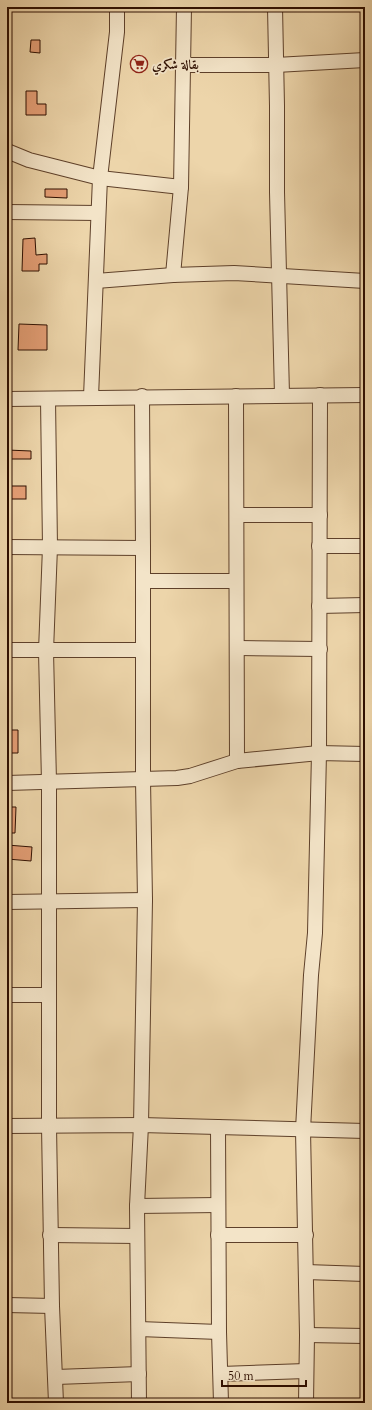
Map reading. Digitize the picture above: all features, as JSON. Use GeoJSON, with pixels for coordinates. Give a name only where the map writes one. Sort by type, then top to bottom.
{"type":"FeatureCollection","features":[{"type":"Feature","properties":{"kind":"street"},"geometry":{"type":"LineString","coordinates":[[91,397],[100,178],[117,32],[117,7]]}},
{"type":"Feature","properties":{"kind":"street"},"geometry":{"type":"LineString","coordinates":[[173,275],[181,187],[184,7]]}},
{"type":"Feature","properties":{"kind":"street"},"geometry":{"type":"LineString","coordinates":[[275,7],[276,192],[280,276],[282,395]]}},
{"type":"Feature","properties":{"kind":"street"},"geometry":{"type":"LineString","coordinates":[[183,65],[276,66],[365,60]]}},
{"type":"Feature","properties":{"kind":"street"},"geometry":{"type":"LineString","coordinates":[[7,151],[29,160],[100,178],[181,187]]}},
{"type":"Feature","properties":{"kind":"street"},"geometry":{"type":"LineString","coordinates":[[7,212],[98,213]]}},
{"type":"Feature","properties":{"kind":"street"},"geometry":{"type":"LineString","coordinates":[[96,281],[173,275],[234,273],[365,281]]}},
{"type":"Feature","properties":{"kind":"street"},"geometry":{"type":"LineString","coordinates":[[306,1403],[306,1235],[303,1130],[311,975],[315,933],[320,649],[320,395]]}},
{"type":"Feature","properties":{"kind":"street"},"geometry":{"type":"LineString","coordinates":[[7,399],[142,396],[365,395]]}},
{"type":"Feature","properties":{"kind":"street"},"geometry":{"type":"LineString","coordinates":[[139,1403],[137,1206],[141,1125],[145,900],[143,780],[142,396]]}},
{"type":"Feature","properties":{"kind":"street"},"geometry":{"type":"LineString","coordinates":[[236,396],[236,581],[238,648],[237,761]]}},
{"type":"Feature","properties":{"kind":"street"},"geometry":{"type":"LineString","coordinates":[[48,399],[50,547],[46,651],[49,782],[49,1126],[50,1235],[56,1403]]}},
{"type":"Feature","properties":{"kind":"street"},"geometry":{"type":"LineString","coordinates":[[237,515],[320,515]]}},
{"type":"Feature","properties":{"kind":"street"},"geometry":{"type":"LineString","coordinates":[[320,546],[365,546]]}},
{"type":"Feature","properties":{"kind":"street"},"geometry":{"type":"LineString","coordinates":[[7,547],[143,548]]}},
{"type":"Feature","properties":{"kind":"street"},"geometry":{"type":"LineString","coordinates":[[143,581],[236,581]]}},
{"type":"Feature","properties":{"kind":"street"},"geometry":{"type":"LineString","coordinates":[[319,606],[365,605]]}},
{"type":"Feature","properties":{"kind":"street"},"geometry":{"type":"LineString","coordinates":[[238,648],[320,649]]}},
{"type":"Feature","properties":{"kind":"street"},"geometry":{"type":"LineString","coordinates":[[7,650],[143,650]]}},
{"type":"Feature","properties":{"kind":"street"},"geometry":{"type":"LineString","coordinates":[[7,784],[143,780],[190,776],[237,761],[319,753],[365,754]]}},
{"type":"Feature","properties":{"kind":"street"},"geometry":{"type":"LineString","coordinates":[[7,902],[145,900]]}},
{"type":"Feature","properties":{"kind":"street"},"geometry":{"type":"LineString","coordinates":[[7,995],[48,996]]}},
{"type":"Feature","properties":{"kind":"street"},"geometry":{"type":"LineString","coordinates":[[7,1126],[141,1125],[365,1131]]}},
{"type":"Feature","properties":{"kind":"street"},"geometry":{"type":"LineString","coordinates":[[218,1127],[219,1332],[221,1403]]}},
{"type":"Feature","properties":{"kind":"street"},"geometry":{"type":"LineString","coordinates":[[137,1206],[218,1205]]}},
{"type":"Feature","properties":{"kind":"street"},"geometry":{"type":"LineString","coordinates":[[50,1235],[137,1236]]}},
{"type":"Feature","properties":{"kind":"street"},"geometry":{"type":"LineString","coordinates":[[218,1235],[306,1235]]}},
{"type":"Feature","properties":{"kind":"street"},"geometry":{"type":"LineString","coordinates":[[306,1272],[365,1274]]}},
{"type":"Feature","properties":{"kind":"street"},"geometry":{"type":"LineString","coordinates":[[7,1305],[52,1306]]}},
{"type":"Feature","properties":{"kind":"street"},"geometry":{"type":"LineString","coordinates":[[139,1329],[219,1332]]}},
{"type":"Feature","properties":{"kind":"street"},"geometry":{"type":"LineString","coordinates":[[307,1335],[365,1336]]}},
{"type":"Feature","properties":{"kind":"street"},"geometry":{"type":"LineString","coordinates":[[221,1374],[306,1371]]}},
{"type":"Feature","properties":{"kind":"street"},"geometry":{"type":"LineString","coordinates":[[56,1377],[139,1374]]}},
{"type":"Feature","properties":{"kind":"building"},"geometry":{"type":"Polygon","coordinates":[[[31,40],[40,40],[40,53],[30,52],[31,40]]]}},
{"type":"Feature","properties":{"kind":"building"},"geometry":{"type":"Polygon","coordinates":[[[26,91],[37,91],[37,104],[46,104],[46,115],[26,115],[26,91]]]}},
{"type":"Feature","properties":{"kind":"building"},"geometry":{"type":"Polygon","coordinates":[[[45,189],[67,189],[67,198],[45,197],[45,189]]]}},
{"type":"Feature","properties":{"kind":"building"},"geometry":{"type":"Polygon","coordinates":[[[35,238],[36,255],[47,254],[47,264],[39,264],[39,271],[22,271],[23,239],[35,238]]]}},
{"type":"Feature","properties":{"kind":"building"},"geometry":{"type":"Polygon","coordinates":[[[19,324],[47,325],[47,350],[18,350],[19,324]]]}},
{"type":"Feature","properties":{"kind":"building"},"geometry":{"type":"Polygon","coordinates":[[[7,450],[31,451],[31,459],[7,459],[7,450]]]}},
{"type":"Feature","properties":{"kind":"building"},"geometry":{"type":"Polygon","coordinates":[[[7,486],[26,486],[26,499],[7,499],[7,486]]]}},
{"type":"Feature","properties":{"kind":"building"},"geometry":{"type":"Polygon","coordinates":[[[8,730],[18,730],[18,753],[7,753],[8,730]]]}},
{"type":"Feature","properties":{"kind":"building"},"geometry":{"type":"Polygon","coordinates":[[[7,807],[16,807],[15,833],[7,833],[7,807]]]}},
{"type":"Feature","properties":{"kind":"building"},"geometry":{"type":"Polygon","coordinates":[[[7,845],[32,847],[31,861],[7,859],[7,845]]]}},
{"type":"Feature","properties":{"kind":"place","name":"بقالة شكري"},"geometry":{"type":"Point","coordinates":[139,64]}}]}
